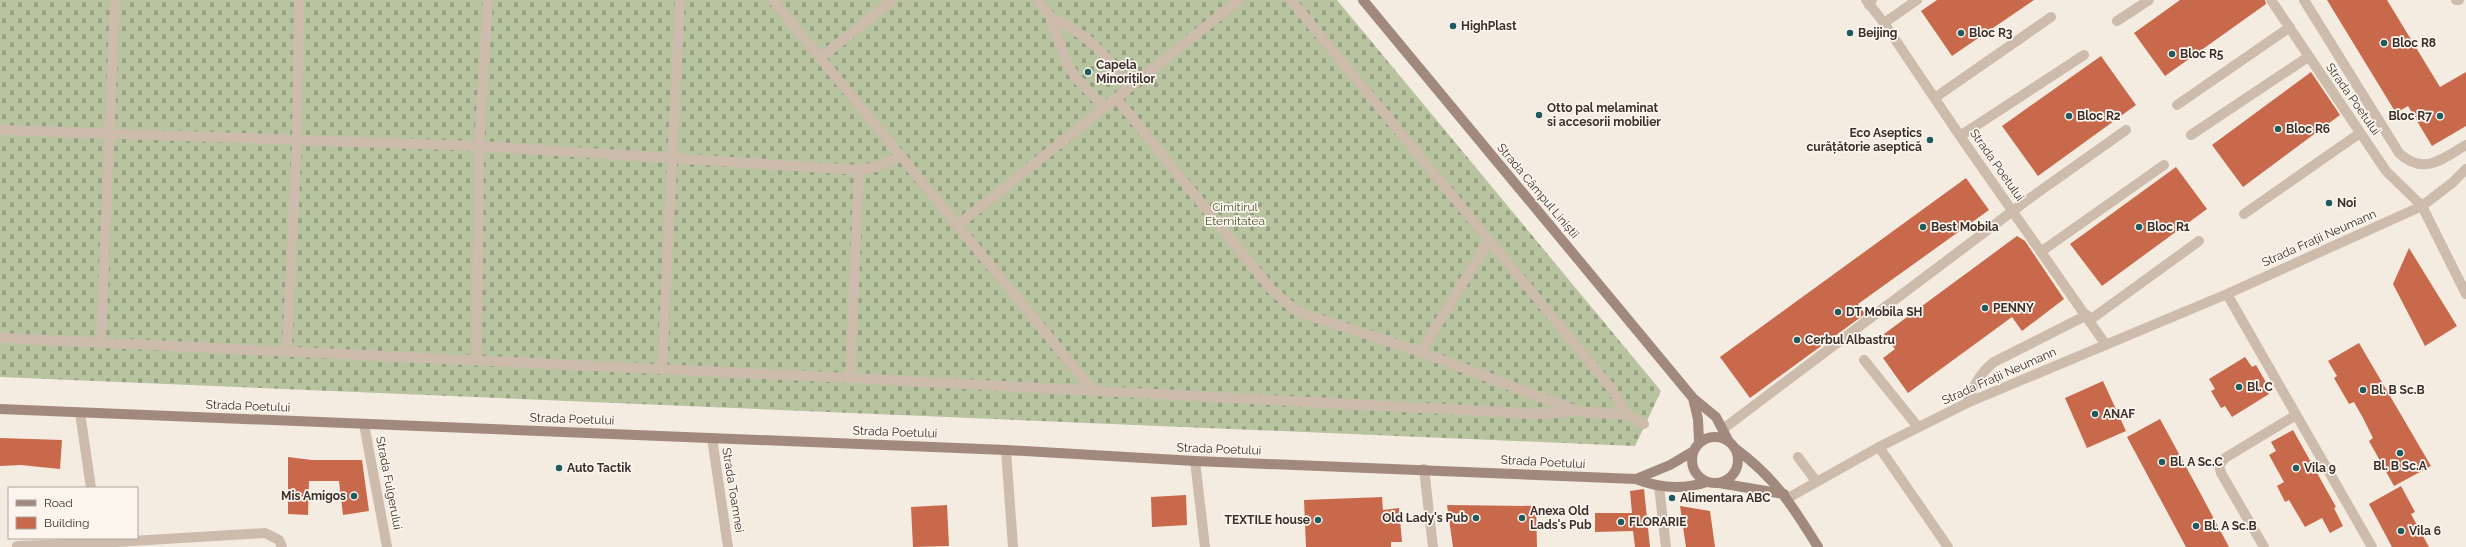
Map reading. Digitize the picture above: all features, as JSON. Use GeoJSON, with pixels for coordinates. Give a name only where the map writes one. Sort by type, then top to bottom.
{"type":"FeatureCollection","features":[{"type":"Feature","properties":{"kind":"street"},"geometry":{"type":"LineString","coordinates":[[101,341],[111,132],[115,0]]}},
{"type":"Feature","properties":{"kind":"street"},"geometry":{"type":"LineString","coordinates":[[287,350],[297,141],[299,0]]}},
{"type":"Feature","properties":{"kind":"street"},"geometry":{"type":"LineString","coordinates":[[477,361],[479,146],[488,0]]}},
{"type":"Feature","properties":{"kind":"street"},"geometry":{"type":"LineString","coordinates":[[662,370],[674,157],[680,0]]}},
{"type":"Feature","properties":{"kind":"street"},"geometry":{"type":"LineString","coordinates":[[773,0],[959,224],[1094,392]]}},
{"type":"Feature","properties":{"kind":"street"},"geometry":{"type":"LineString","coordinates":[[820,58],[893,0]]}},
{"type":"Feature","properties":{"kind":"street"},"geometry":{"type":"LineString","coordinates":[[1037,0],[1050,16],[1066,61],[1076,78],[1105,108]]}},
{"type":"Feature","properties":{"kind":"street"},"geometry":{"type":"LineString","coordinates":[[959,224],[1239,0]]}},
{"type":"Feature","properties":{"kind":"street"},"geometry":{"type":"LineString","coordinates":[[1291,0],[1611,388],[1627,415]]}},
{"type":"Feature","properties":{"kind":"street","name":"Strada Câmpul Liniștii"},"geometry":{"type":"LineString","coordinates":[[1363,0],[1693,398],[1713,413],[1728,440]]}},
{"type":"Feature","properties":{"kind":"street"},"geometry":{"type":"LineString","coordinates":[[1884,23],[1917,0]]}},
{"type":"Feature","properties":{"kind":"street"},"geometry":{"type":"LineString","coordinates":[[2118,21],[2149,0]]}},
{"type":"Feature","properties":{"kind":"street","name":"Strada Poetului"},"geometry":{"type":"LineString","coordinates":[[2271,0],[2386,171],[2422,206]]}},
{"type":"Feature","properties":{"kind":"street"},"geometry":{"type":"LineString","coordinates":[[2307,1],[2399,153],[2406,160],[2415,164],[2426,165],[2439,161],[2466,145]]}},
{"type":"Feature","properties":{"kind":"street","name":"Strada Poetului"},"geometry":{"type":"LineString","coordinates":[[1869,2],[1936,97],[1960,136],[2042,251],[2106,345]]}},
{"type":"Feature","properties":{"kind":"street"},"geometry":{"type":"LineString","coordinates":[[1050,16],[1091,40],[1106,54],[1128,88]]}},
{"type":"Feature","properties":{"kind":"street"},"geometry":{"type":"LineString","coordinates":[[1936,97],[2051,17]]}},
{"type":"Feature","properties":{"kind":"street"},"geometry":{"type":"LineString","coordinates":[[2177,105],[2290,27]]}},
{"type":"Feature","properties":{"kind":"street"},"geometry":{"type":"LineString","coordinates":[[1960,136],[2084,55]]}},
{"type":"Feature","properties":{"kind":"street"},"geometry":{"type":"LineString","coordinates":[[2191,135],[2308,57]]}},
{"type":"Feature","properties":{"kind":"street"},"geometry":{"type":"LineString","coordinates":[[1116,98],[1267,284],[1286,303],[1313,317],[1422,352],[1575,410]]}},
{"type":"Feature","properties":{"kind":"street"},"geometry":{"type":"LineString","coordinates":[[0,130],[111,132],[297,141],[479,146],[674,157],[859,170],[876,167],[902,156]]}},
{"type":"Feature","properties":{"kind":"street"},"geometry":{"type":"LineString","coordinates":[[1723,429],[2013,211],[2126,130]]}},
{"type":"Feature","properties":{"kind":"street"},"geometry":{"type":"LineString","coordinates":[[2244,214],[2360,133]]}},
{"type":"Feature","properties":{"kind":"street"},"geometry":{"type":"LineString","coordinates":[[2042,251],[2164,165]]}},
{"type":"Feature","properties":{"kind":"street","name":"Strada Frații Neumann"},"geometry":{"type":"LineString","coordinates":[[1786,496],[1967,403],[2227,294],[2422,206],[2452,183],[2466,169]]}},
{"type":"Feature","properties":{"kind":"street"},"geometry":{"type":"LineString","coordinates":[[850,378],[859,170]]}},
{"type":"Feature","properties":{"kind":"street"},"geometry":{"type":"LineString","coordinates":[[2422,206],[2466,294]]}},
{"type":"Feature","properties":{"kind":"street"},"geometry":{"type":"LineString","coordinates":[[1422,352],[1489,240]]}},
{"type":"Feature","properties":{"kind":"street"},"geometry":{"type":"LineString","coordinates":[[1967,403],[1982,371],[1994,362],[2088,318],[2199,241]]}},
{"type":"Feature","properties":{"kind":"street"},"geometry":{"type":"LineString","coordinates":[[2227,294],[2371,547]]}},
{"type":"Feature","properties":{"kind":"street"},"geometry":{"type":"LineString","coordinates":[[0,338],[101,341],[287,350],[477,361],[850,378],[1094,392],[1538,414],[1575,410],[1627,415],[1644,424]]}},
{"type":"Feature","properties":{"kind":"street"},"geometry":{"type":"LineString","coordinates":[[1864,360],[1918,427]]}},
{"type":"Feature","properties":{"kind":"street","name":"Strada Câmpul Liniștii"},"geometry":{"type":"LineString","coordinates":[[1693,398],[1698,419],[1699,442]]}},
{"type":"Feature","properties":{"kind":"street","name":"Strada Poetului"},"geometry":{"type":"LineString","coordinates":[[0,410],[1006,450],[1195,461],[1424,469],[1636,479],[1659,486],[1686,488],[1707,482]]}},
{"type":"Feature","properties":{"kind":"street"},"geometry":{"type":"LineString","coordinates":[[80,413],[91,487]]}},
{"type":"Feature","properties":{"kind":"street"},"geometry":{"type":"LineString","coordinates":[[2264,547],[2221,473],[2219,465],[2225,458],[2296,415]]}},
{"type":"Feature","properties":{"kind":"street","name":"Strada Fulgerului"},"geometry":{"type":"LineString","coordinates":[[364,424],[387,547]]}},
{"type":"Feature","properties":{"kind":"street"},"geometry":{"type":"LineString","coordinates":[[1636,479],[1670,465],[1692,452],[1699,442],[1716,436],[1728,440],[1736,449],[1761,469],[1786,496],[1818,547]]}},
{"type":"Feature","properties":{"kind":"street","name":"Strada Toamnei"},"geometry":{"type":"LineString","coordinates":[[712,438],[728,547]]}},
{"type":"Feature","properties":{"kind":"street"},"geometry":{"type":"LineString","coordinates":[[1879,447],[1948,547]]}},
{"type":"Feature","properties":{"kind":"street"},"geometry":{"type":"LineString","coordinates":[[1719,483],[1734,473],[1738,461],[1736,449]]}},
{"type":"Feature","properties":{"kind":"street"},"geometry":{"type":"LineString","coordinates":[[1006,450],[1013,547]]}},
{"type":"Feature","properties":{"kind":"street"},"geometry":{"type":"LineString","coordinates":[[1692,452],[1694,470],[1702,480],[1786,496]]}},
{"type":"Feature","properties":{"kind":"street"},"geometry":{"type":"LineString","coordinates":[[1798,458],[1816,481]]}},
{"type":"Feature","properties":{"kind":"street"},"geometry":{"type":"LineString","coordinates":[[1195,461],[1205,547]]}},
{"type":"Feature","properties":{"kind":"street"},"geometry":{"type":"LineString","coordinates":[[1424,469],[1433,547]]}},
{"type":"Feature","properties":{"kind":"street"},"geometry":{"type":"LineString","coordinates":[[1659,486],[1666,547]]}},
{"type":"Feature","properties":{"kind":"street"},"geometry":{"type":"LineString","coordinates":[[18,546],[266,533],[279,540],[282,547]]}},
{"type":"Feature","properties":{"kind":"green space","name":"Cimitirul Eternitatea"},"geometry":{"type":"Polygon","coordinates":[[[0,0],[1337,0],[1661,391],[1635,446],[0,377],[0,0]]]}},
{"type":"Feature","properties":{"kind":"building","name":"Bloc R3"},"geometry":{"type":"Polygon","coordinates":[[[1937,0],[2034,0],[1952,56],[1921,11],[1937,0]]]}},
{"type":"Feature","properties":{"kind":"building","name":"Bloc R5"},"geometry":{"type":"Polygon","coordinates":[[[2180,0],[2265,0],[2266,4],[2165,76],[2134,33],[2180,0]]]}},
{"type":"Feature","properties":{"kind":"building","name":"Bloc R8"},"geometry":{"type":"Polygon","coordinates":[[[2327,0],[2387,0],[2440,87],[2466,72],[2466,126],[2432,146],[2408,106],[2396,113],[2327,0]]]}},
{"type":"Feature","properties":{"kind":"building","name":"Bloc R2"},"geometry":{"type":"Polygon","coordinates":[[[2101,56],[2136,105],[2038,176],[2002,126],[2101,56]]]}},
{"type":"Feature","properties":{"kind":"building","name":"Bloc R6"},"geometry":{"type":"Polygon","coordinates":[[[2311,72],[2340,115],[2243,187],[2212,145],[2311,72]]]}},
{"type":"Feature","properties":{"kind":"building","name":"Bloc R1"},"geometry":{"type":"Polygon","coordinates":[[[2176,167],[2207,209],[2102,286],[2070,244],[2176,167]]]}},
{"type":"Feature","properties":{"kind":"building"},"geometry":{"type":"Polygon","coordinates":[[[1966,178],[1989,210],[1858,304],[1865,314],[1750,398],[1720,357],[1966,178]]]}},
{"type":"Feature","properties":{"kind":"building","name":"PENNY"},"geometry":{"type":"Polygon","coordinates":[[[2017,236],[2025,241],[2064,299],[2022,331],[2012,317],[1908,393],[1883,358],[1895,349],[1884,334],[2017,236]]]}},
{"type":"Feature","properties":{"kind":"building"},"geometry":{"type":"Polygon","coordinates":[[[2409,248],[2457,326],[2425,346],[2393,284],[2409,248]]]}},
{"type":"Feature","properties":{"kind":"building"},"geometry":{"type":"Polygon","coordinates":[[[2359,343],[2431,466],[2394,486],[2369,441],[2373,438],[2363,418],[2354,402],[2349,404],[2334,378],[2337,376],[2328,361],[2359,343]]]}},
{"type":"Feature","properties":{"kind":"building","name":"Bl. C"},"geometry":{"type":"Polygon","coordinates":[[[2245,357],[2252,367],[2256,365],[2267,384],[2264,386],[2269,394],[2232,417],[2225,406],[2221,408],[2211,391],[2215,389],[2209,379],[2245,357]]]}},
{"type":"Feature","properties":{"kind":"building","name":"ANAF"},"geometry":{"type":"Polygon","coordinates":[[[2103,381],[2126,431],[2087,448],[2065,398],[2103,381]]]}},
{"type":"Feature","properties":{"kind":"building"},"geometry":{"type":"Polygon","coordinates":[[[2160,419],[2229,547],[2186,547],[2127,437],[2160,419]]]}},
{"type":"Feature","properties":{"kind":"building","name":"Vila 9"},"geometry":{"type":"Polygon","coordinates":[[[2293,430],[2336,507],[2334,508],[2343,526],[2330,533],[2322,518],[2305,527],[2289,500],[2285,502],[2277,486],[2284,482],[2269,455],[2276,451],[2271,442],[2293,430]]]}},
{"type":"Feature","properties":{"kind":"building"},"geometry":{"type":"Polygon","coordinates":[[[0,438],[62,440],[60,469],[21,465],[0,466],[0,438]]]}},
{"type":"Feature","properties":{"kind":"building"},"geometry":{"type":"Polygon","coordinates":[[[288,457],[312,460],[362,460],[369,511],[343,515],[339,481],[309,481],[308,515],[288,514],[288,457]]]}},
{"type":"Feature","properties":{"kind":"building","name":"Vila 6"},"geometry":{"type":"Polygon","coordinates":[[[2401,486],[2415,512],[2411,514],[2429,547],[2392,547],[2369,504],[2401,486]]]}},
{"type":"Feature","properties":{"kind":"building","name":"FLORARIE"},"geometry":{"type":"Polygon","coordinates":[[[1644,489],[1650,547],[1635,547],[1633,531],[1595,532],[1595,513],[1632,513],[1630,491],[1644,489]]]}},
{"type":"Feature","properties":{"kind":"building"},"geometry":{"type":"Polygon","coordinates":[[[1186,495],[1187,525],[1152,527],[1151,497],[1186,495]]]}},
{"type":"Feature","properties":{"kind":"building"},"geometry":{"type":"Polygon","coordinates":[[[1382,497],[1383,510],[1399,508],[1402,542],[1391,542],[1391,547],[1306,547],[1304,500],[1382,497]]]}},
{"type":"Feature","properties":{"kind":"building"},"geometry":{"type":"Polygon","coordinates":[[[947,505],[949,546],[913,547],[911,507],[947,505]]]}},
{"type":"Feature","properties":{"kind":"building"},"geometry":{"type":"Polygon","coordinates":[[[1447,505],[1536,506],[1537,547],[1453,547],[1447,505]]]}},
{"type":"Feature","properties":{"kind":"building"},"geometry":{"type":"Polygon","coordinates":[[[1680,506],[1710,511],[1715,547],[1686,547],[1680,506]]]}},
{"type":"Feature","properties":{"kind":"place","name":"HighPlast"},"geometry":{"type":"Point","coordinates":[1453,26]}},
{"type":"Feature","properties":{"kind":"place","name":"Beijing"},"geometry":{"type":"Point","coordinates":[1850,33]}},
{"type":"Feature","properties":{"kind":"place","name":"Bloc R3"},"geometry":{"type":"Point","coordinates":[1961,33]}},
{"type":"Feature","properties":{"kind":"place","name":"Bloc R8"},"geometry":{"type":"Point","coordinates":[2384,43]}},
{"type":"Feature","properties":{"kind":"place","name":"Bloc R5"},"geometry":{"type":"Point","coordinates":[2172,54]}},
{"type":"Feature","properties":{"kind":"place","name":"Capela Minoriților"},"geometry":{"type":"Point","coordinates":[1088,72]}},
{"type":"Feature","properties":{"kind":"place","name":"Otto pal melaminat si accesorii mobilier"},"geometry":{"type":"Point","coordinates":[1539,115]}},
{"type":"Feature","properties":{"kind":"place","name":"Bloc R2"},"geometry":{"type":"Point","coordinates":[2069,116]}},
{"type":"Feature","properties":{"kind":"place","name":"Bloc R7"},"geometry":{"type":"Point","coordinates":[2440,116]}},
{"type":"Feature","properties":{"kind":"place","name":"Bloc R6"},"geometry":{"type":"Point","coordinates":[2278,129]}},
{"type":"Feature","properties":{"kind":"place","name":"Eco Aseptics curățătorie aseptică"},"geometry":{"type":"Point","coordinates":[1930,140]}},
{"type":"Feature","properties":{"kind":"place","name":"Noi"},"geometry":{"type":"Point","coordinates":[2329,203]}},
{"type":"Feature","properties":{"kind":"place","name":"Best Mobila"},"geometry":{"type":"Point","coordinates":[1923,227]}},
{"type":"Feature","properties":{"kind":"place","name":"Bloc R1"},"geometry":{"type":"Point","coordinates":[2139,227]}},
{"type":"Feature","properties":{"kind":"place","name":"PENNY"},"geometry":{"type":"Point","coordinates":[1985,308]}},
{"type":"Feature","properties":{"kind":"place","name":"DT Mobila SH"},"geometry":{"type":"Point","coordinates":[1838,312]}},
{"type":"Feature","properties":{"kind":"place","name":"Cerbul Albastru"},"geometry":{"type":"Point","coordinates":[1797,340]}},
{"type":"Feature","properties":{"kind":"place","name":"Bl. C"},"geometry":{"type":"Point","coordinates":[2239,387]}},
{"type":"Feature","properties":{"kind":"place","name":"Bl. B Sc.B"},"geometry":{"type":"Point","coordinates":[2363,390]}},
{"type":"Feature","properties":{"kind":"place","name":"ANAF"},"geometry":{"type":"Point","coordinates":[2095,414]}},
{"type":"Feature","properties":{"kind":"place","name":"Bl. B Sc.A"},"geometry":{"type":"Point","coordinates":[2400,453]}},
{"type":"Feature","properties":{"kind":"place","name":"Bl. A Sc.C"},"geometry":{"type":"Point","coordinates":[2162,462]}},
{"type":"Feature","properties":{"kind":"place","name":"Auto Tactik"},"geometry":{"type":"Point","coordinates":[559,468]}},
{"type":"Feature","properties":{"kind":"place","name":"Vila 9"},"geometry":{"type":"Point","coordinates":[2296,468]}},
{"type":"Feature","properties":{"kind":"place","name":"Mis Amigos"},"geometry":{"type":"Point","coordinates":[354,496]}},
{"type":"Feature","properties":{"kind":"place","name":"Alimentara ABC"},"geometry":{"type":"Point","coordinates":[1672,498]}},
{"type":"Feature","properties":{"kind":"place","name":"Old Lady's Pub"},"geometry":{"type":"Point","coordinates":[1476,518]}},
{"type":"Feature","properties":{"kind":"place","name":"Anexa Old Lads's Pub"},"geometry":{"type":"Point","coordinates":[1522,518]}},
{"type":"Feature","properties":{"kind":"place","name":"TEXTILE house"},"geometry":{"type":"Point","coordinates":[1318,520]}},
{"type":"Feature","properties":{"kind":"place","name":"FLORARIE"},"geometry":{"type":"Point","coordinates":[1621,522]}},
{"type":"Feature","properties":{"kind":"place","name":"Bl. A Sc.B"},"geometry":{"type":"Point","coordinates":[2196,526]}},
{"type":"Feature","properties":{"kind":"place","name":"Vila 6"},"geometry":{"type":"Point","coordinates":[2401,531]}}]}
